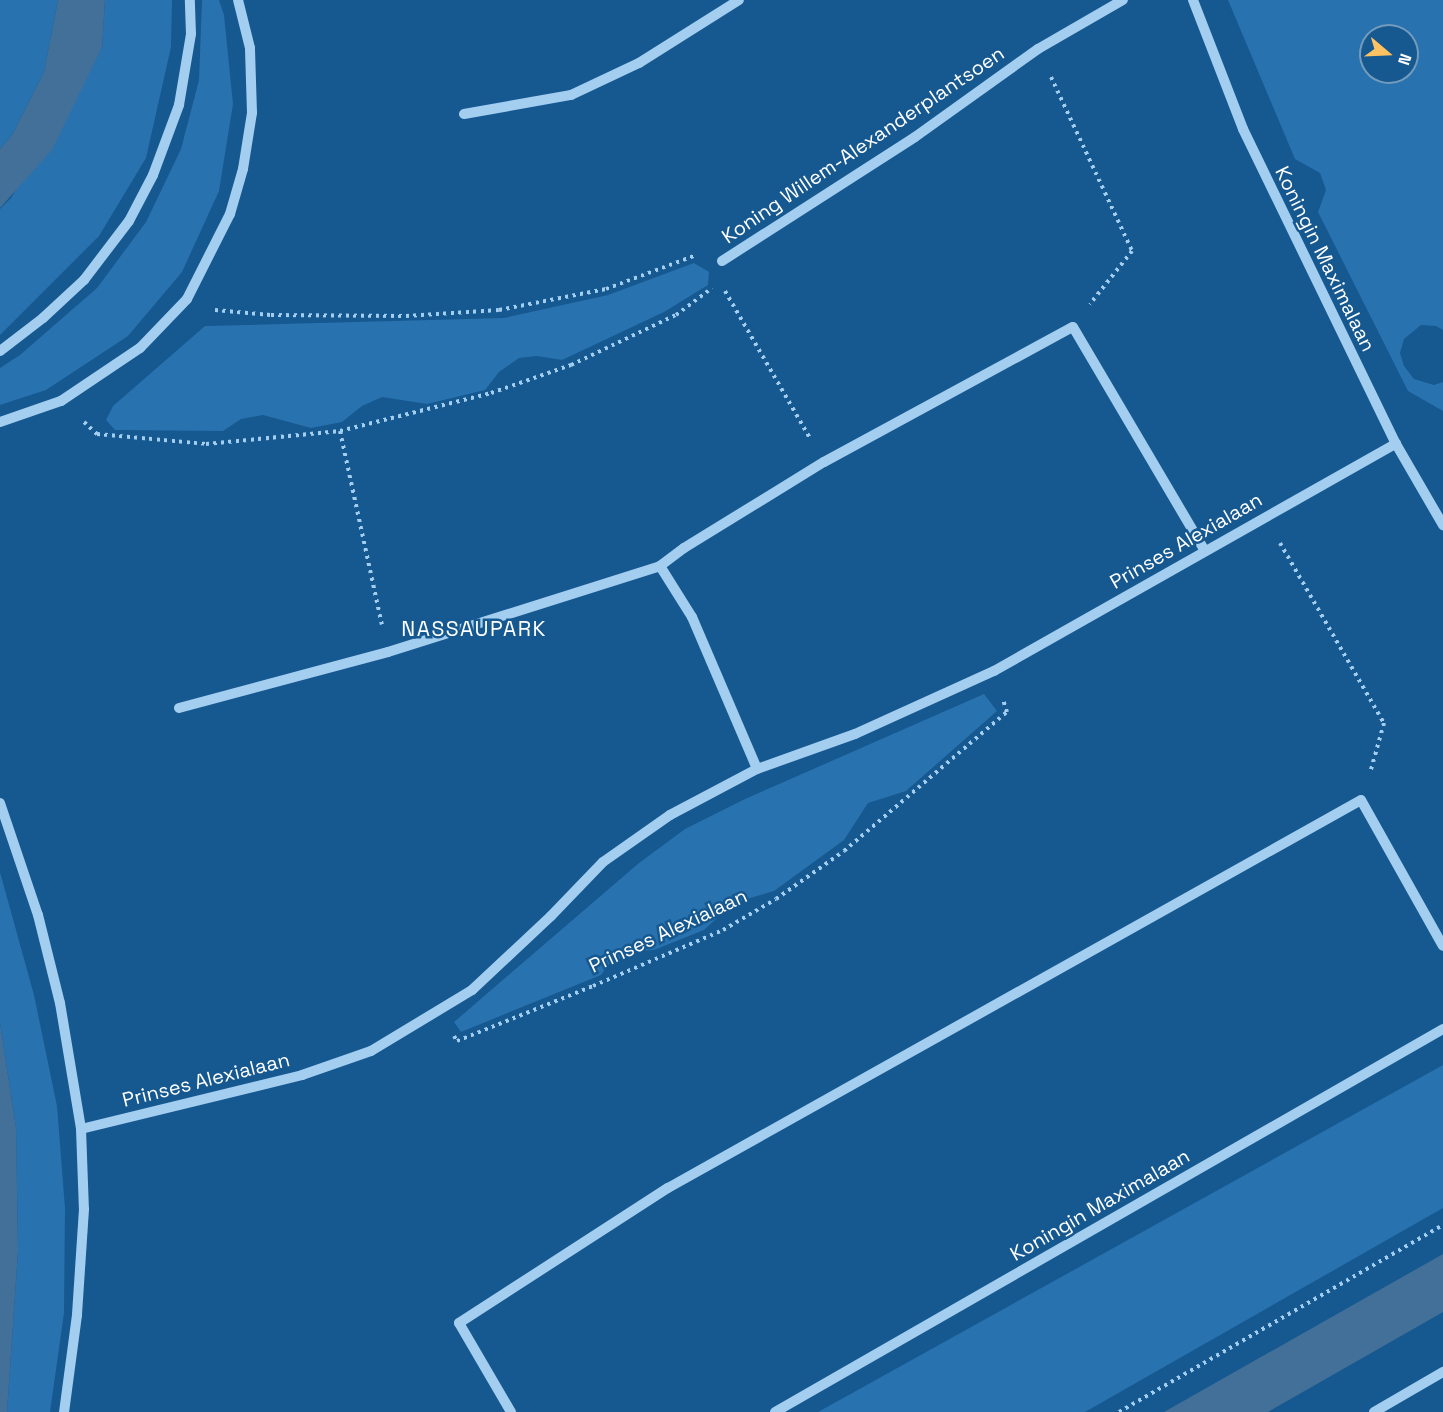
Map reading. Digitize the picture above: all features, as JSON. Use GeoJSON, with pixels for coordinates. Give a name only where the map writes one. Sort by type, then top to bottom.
{"type":"FeatureCollection","features":[{"type":"Feature","properties":{"kind":"street"},"geometry":{"type":"LineString","coordinates":[[0,351],[43,318],[84,280],[129,221],[153,175],[179,105],[191,34],[190,0]]}},
{"type":"Feature","properties":{"kind":"street"},"geometry":{"type":"LineString","coordinates":[[0,422],[61,401],[140,348],[187,299],[230,214],[243,169],[252,113],[250,48],[238,0]]}},
{"type":"Feature","properties":{"kind":"street","name":"Koning Willem-Alexanderplantsoen"},"geometry":{"type":"LineString","coordinates":[[722,261],[915,137],[1038,49],[1123,0]]}},
{"type":"Feature","properties":{"kind":"street","name":"Koningin Maximalaan"},"geometry":{"type":"LineString","coordinates":[[1193,0],[1243,129],[1396,444],[1443,525]]}},
{"type":"Feature","properties":{"kind":"street"},"geometry":{"type":"LineString","coordinates":[[464,114],[571,95],[639,63],[735,1]]}},
{"type":"Feature","properties":{"kind":"street"},"geometry":{"type":"LineString","coordinates":[[179,708],[388,652],[660,566],[684,548],[824,462],[1073,327],[1205,551]]}},
{"type":"Feature","properties":{"kind":"street","name":"Prinses Alexialaan"},"geometry":{"type":"LineString","coordinates":[[81,1129],[302,1075],[371,1051],[472,990],[551,916],[603,862],[670,815],[757,769],[855,734],[993,671],[1396,444]]}},
{"type":"Feature","properties":{"kind":"street"},"geometry":{"type":"LineString","coordinates":[[660,566],[692,617],[757,769]]}},
{"type":"Feature","properties":{"kind":"street"},"geometry":{"type":"LineString","coordinates":[[511,1412],[459,1323],[668,1188],[1361,800],[1443,946]]}},
{"type":"Feature","properties":{"kind":"street"},"geometry":{"type":"LineString","coordinates":[[0,803],[38,915],[60,1003],[81,1129],[84,1209],[76,1315],[64,1412]]}},
{"type":"Feature","properties":{"kind":"street","name":"Koningin Maximalaan"},"geometry":{"type":"LineString","coordinates":[[775,1412],[1443,1029]]}},
{"type":"Feature","properties":{"kind":"street"},"geometry":{"type":"LineString","coordinates":[[1374,1412],[1443,1372]]}},
{"type":"Feature","properties":{"kind":"path"},"geometry":{"type":"LineString","coordinates":[[1038,49],[1132,251],[1073,327]]}},
{"type":"Feature","properties":{"kind":"path","name":"Koning Willem-Alexanderplantsoen"},"geometry":{"type":"LineString","coordinates":[[187,299],[219,312],[271,315],[406,315],[499,310],[606,289],[704,252],[722,261]]}},
{"type":"Feature","properties":{"kind":"path"},"geometry":{"type":"LineString","coordinates":[[61,401],[97,434],[206,444],[340,431],[491,393],[571,365],[676,315],[720,282],[824,462]]}},
{"type":"Feature","properties":{"kind":"path"},"geometry":{"type":"LineString","coordinates":[[340,431],[388,652]]}},
{"type":"Feature","properties":{"kind":"path"},"geometry":{"type":"LineString","coordinates":[[1264,517],[1384,723],[1361,800]]}},
{"type":"Feature","properties":{"kind":"path","name":"Prinses Alexialaan"},"geometry":{"type":"LineString","coordinates":[[435,1014],[457,1041],[723,930],[776,899],[844,851],[1007,712],[993,671]]}},
{"type":"Feature","properties":{"kind":"path"},"geometry":{"type":"LineString","coordinates":[[1119,1412],[1443,1225]]}},
{"type":"Feature","properties":{"kind":"shaded area"},"geometry":{"type":"Polygon","coordinates":[[[0,0],[58,0],[44,72],[12,135],[0,149],[0,0]]]}},
{"type":"Feature","properties":{"kind":"shaded area"},"geometry":{"type":"Polygon","coordinates":[[[58,0],[105,0],[102,47],[52,150],[0,208],[0,149],[12,135],[44,72],[58,0]]]}},
{"type":"Feature","properties":{"kind":"shaded area"},"geometry":{"type":"Polygon","coordinates":[[[105,0],[172,0],[171,47],[146,158],[99,236],[0,335],[0,209],[11,198],[102,47],[105,0]]]}},
{"type":"Feature","properties":{"kind":"shaded area"},"geometry":{"type":"Polygon","coordinates":[[[202,0],[219,0],[224,15],[233,104],[219,191],[182,272],[128,336],[46,390],[0,405],[0,368],[20,355],[97,288],[146,222],[181,149],[199,80],[202,0]]]}},
{"type":"Feature","properties":{"kind":"shaded area"},"geometry":{"type":"Polygon","coordinates":[[[1228,0],[1443,0],[1443,330],[1436,326],[1421,325],[1404,339],[1400,353],[1404,366],[1414,379],[1434,385],[1443,382],[1443,411],[1408,391],[1318,212],[1326,190],[1320,173],[1295,159],[1228,0]]]}},
{"type":"Feature","properties":{"kind":"shaded area"},"geometry":{"type":"Polygon","coordinates":[[[694,263],[709,272],[708,285],[664,312],[562,360],[537,356],[519,358],[499,372],[485,390],[427,404],[382,397],[362,406],[342,422],[311,428],[263,415],[241,419],[223,431],[115,430],[106,420],[113,406],[205,326],[504,318],[608,295],[694,263]]]}},
{"type":"Feature","properties":{"kind":"shaded area"},"geometry":{"type":"Polygon","coordinates":[[[984,694],[997,711],[906,791],[868,803],[844,840],[774,891],[733,903],[704,930],[654,950],[637,951],[610,963],[601,975],[461,1032],[454,1022],[639,863],[685,829],[745,799],[984,694]]]}},
{"type":"Feature","properties":{"kind":"shaded area"},"geometry":{"type":"Polygon","coordinates":[[[0,872],[34,995],[57,1106],[65,1208],[64,1313],[50,1412],[7,1412],[18,1251],[16,1128],[0,1023],[0,872]]]}},
{"type":"Feature","properties":{"kind":"shaded area"},"geometry":{"type":"Polygon","coordinates":[[[0,1023],[16,1128],[18,1251],[7,1412],[0,1412],[0,1023]]]}},
{"type":"Feature","properties":{"kind":"shaded area"},"geometry":{"type":"Polygon","coordinates":[[[1443,1065],[1443,1208],[1085,1412],[818,1412],[1443,1065]]]}},
{"type":"Feature","properties":{"kind":"shaded area"},"geometry":{"type":"Polygon","coordinates":[[[1443,1254],[1443,1312],[1268,1412],[1164,1412],[1443,1254]]]}},
{"type":"Feature","properties":{"kind":"district","name":"NASSAUPARK"},"geometry":{"type":"Point","coordinates":[474,629]}}]}
